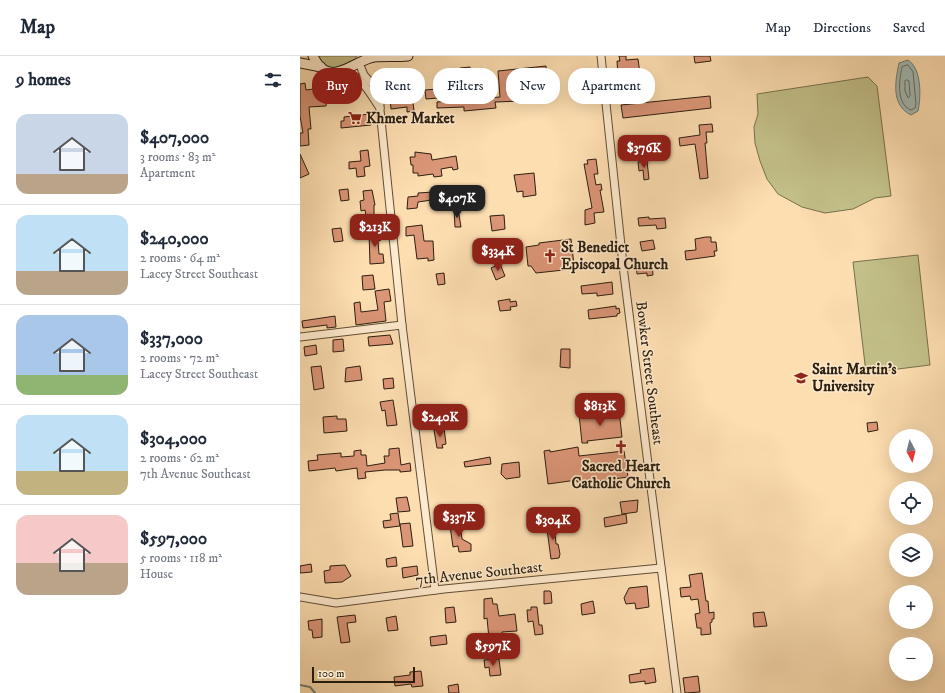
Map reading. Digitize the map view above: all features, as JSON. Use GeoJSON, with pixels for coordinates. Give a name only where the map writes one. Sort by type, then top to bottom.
{"type":"FeatureCollection","features":[{"type":"Feature","properties":{"kind":"main road"},"geometry":{"type":"LineString","coordinates":[[313,56],[321,67]]}},
{"type":"Feature","properties":{"kind":"main road"},"geometry":{"type":"LineString","coordinates":[[349,68],[360,59],[408,56]]}},
{"type":"Feature","properties":{"kind":"main road"},"geometry":{"type":"LineString","coordinates":[[300,63],[321,67]]}},
{"type":"Feature","properties":{"kind":"street","name":"Bowker Street Southeast"},"geometry":{"type":"LineString","coordinates":[[601,56],[623,267],[677,693]]}},
{"type":"Feature","properties":{"kind":"street"},"geometry":{"type":"LineString","coordinates":[[360,59],[364,75],[380,92],[381,98],[380,108],[402,325],[434,590]]}},
{"type":"Feature","properties":{"kind":"street"},"geometry":{"type":"LineString","coordinates":[[362,83],[372,94],[380,108]]}},
{"type":"Feature","properties":{"kind":"street"},"geometry":{"type":"LineString","coordinates":[[300,337],[402,325]]}},
{"type":"Feature","properties":{"kind":"street","name":"7th Avenue Southeast"},"geometry":{"type":"LineString","coordinates":[[300,597],[336,603],[434,590],[661,568]]}},
{"type":"Feature","properties":{"kind":"shaded area"},"geometry":{"type":"Polygon","coordinates":[[[316,56],[357,56],[351,63],[342,68],[328,68],[324,66],[316,56]]]}},
{"type":"Feature","properties":{"kind":"shaded area"},"geometry":{"type":"Polygon","coordinates":[[[868,77],[877,86],[891,196],[875,198],[853,209],[825,213],[802,207],[778,194],[767,179],[755,143],[754,127],[758,114],[757,94],[868,77]]]}},
{"type":"Feature","properties":{"kind":"shaded area"},"geometry":{"type":"Polygon","coordinates":[[[918,255],[930,365],[866,373],[853,262],[918,255]]]}},
{"type":"Feature","properties":{"kind":"water"},"geometry":{"type":"Polygon","coordinates":[[[908,60],[913,64],[916,70],[920,91],[918,111],[911,115],[900,105],[896,92],[896,78],[899,63],[908,60]]]}},
{"type":"Feature","properties":{"kind":"building"},"geometry":{"type":"Polygon","coordinates":[[[619,56],[626,56],[626,60],[638,59],[639,68],[618,68],[617,61],[620,61],[619,56]]]}},
{"type":"Feature","properties":{"kind":"building"},"geometry":{"type":"Polygon","coordinates":[[[694,56],[710,56],[711,61],[695,63],[694,56]]]}},
{"type":"Feature","properties":{"kind":"building"},"geometry":{"type":"Polygon","coordinates":[[[546,66],[546,68],[527,68],[546,66]]]}},
{"type":"Feature","properties":{"kind":"building"},"geometry":{"type":"Polygon","coordinates":[[[506,70],[506,102],[498,102],[498,97],[500,97],[498,71],[506,70]]]}},
{"type":"Feature","properties":{"kind":"building"},"geometry":{"type":"Polygon","coordinates":[[[305,83],[306,90],[312,89],[312,104],[326,104],[326,106],[309,107],[311,129],[308,129],[309,145],[300,146],[300,133],[303,133],[300,116],[300,84],[305,83]]]}},
{"type":"Feature","properties":{"kind":"building"},"geometry":{"type":"Polygon","coordinates":[[[433,89],[433,98],[426,99],[425,90],[433,89]]]}},
{"type":"Feature","properties":{"kind":"building"},"geometry":{"type":"Polygon","coordinates":[[[710,96],[711,108],[623,118],[621,105],[655,104],[655,102],[710,96]]]}},
{"type":"Feature","properties":{"kind":"building"},"geometry":{"type":"Polygon","coordinates":[[[391,104],[413,104],[414,111],[407,112],[407,107],[391,109],[391,104]]]}},
{"type":"Feature","properties":{"kind":"building"},"geometry":{"type":"Polygon","coordinates":[[[437,104],[495,104],[496,108],[464,111],[464,107],[437,108],[437,104]]]}},
{"type":"Feature","properties":{"kind":"building"},"geometry":{"type":"Polygon","coordinates":[[[370,114],[371,125],[341,128],[341,121],[344,121],[344,117],[370,114]]]}},
{"type":"Feature","properties":{"kind":"building"},"geometry":{"type":"Polygon","coordinates":[[[712,124],[713,132],[706,132],[707,143],[705,143],[708,178],[700,179],[695,144],[680,146],[679,138],[700,135],[699,125],[712,124]]]}},
{"type":"Feature","properties":{"kind":"building"},"geometry":{"type":"Polygon","coordinates":[[[645,136],[646,146],[644,146],[644,149],[636,150],[635,138],[645,136]]]}},
{"type":"Feature","properties":{"kind":"building"},"geometry":{"type":"Polygon","coordinates":[[[368,150],[370,166],[364,167],[365,176],[357,177],[356,168],[349,169],[349,162],[361,161],[360,151],[368,150]]]}},
{"type":"Feature","properties":{"kind":"building"},"geometry":{"type":"Polygon","coordinates":[[[415,152],[431,154],[432,160],[456,156],[458,169],[453,170],[452,167],[441,169],[442,176],[434,177],[433,174],[418,176],[418,173],[413,173],[413,165],[411,165],[410,157],[415,157],[415,152]]]}},
{"type":"Feature","properties":{"kind":"building"},"geometry":{"type":"Polygon","coordinates":[[[300,154],[309,174],[300,178],[300,154]]]}},
{"type":"Feature","properties":{"kind":"building"},"geometry":{"type":"Polygon","coordinates":[[[596,159],[598,174],[594,174],[596,185],[601,184],[602,190],[600,190],[604,212],[594,213],[595,223],[585,225],[585,210],[592,208],[584,164],[588,164],[587,160],[596,159]]]}},
{"type":"Feature","properties":{"kind":"building"},"geometry":{"type":"Polygon","coordinates":[[[647,161],[649,179],[644,180],[643,170],[639,171],[638,162],[647,161]]]}},
{"type":"Feature","properties":{"kind":"building"},"geometry":{"type":"Polygon","coordinates":[[[534,173],[536,195],[523,197],[523,191],[517,192],[514,175],[534,173]]]}},
{"type":"Feature","properties":{"kind":"building"},"geometry":{"type":"Polygon","coordinates":[[[348,189],[349,200],[341,201],[339,190],[348,189]]]}},
{"type":"Feature","properties":{"kind":"building"},"geometry":{"type":"Polygon","coordinates":[[[372,190],[375,205],[374,215],[366,216],[365,210],[361,211],[360,201],[364,200],[363,191],[372,190]]]}},
{"type":"Feature","properties":{"kind":"building"},"geometry":{"type":"Polygon","coordinates":[[[448,191],[450,204],[438,206],[437,199],[418,202],[417,208],[407,209],[408,197],[418,196],[418,193],[448,191]]]}},
{"type":"Feature","properties":{"kind":"building"},"geometry":{"type":"Polygon","coordinates":[[[454,209],[458,209],[461,227],[455,227],[454,209]]]}},
{"type":"Feature","properties":{"kind":"building"},"geometry":{"type":"Polygon","coordinates":[[[504,215],[505,229],[492,231],[490,216],[504,215]]]}},
{"type":"Feature","properties":{"kind":"building"},"geometry":{"type":"Polygon","coordinates":[[[649,217],[649,219],[665,218],[666,228],[657,229],[656,225],[639,226],[638,218],[649,217]]]}},
{"type":"Feature","properties":{"kind":"building"},"geometry":{"type":"Polygon","coordinates":[[[422,225],[424,241],[433,241],[434,260],[428,261],[428,258],[417,259],[414,235],[406,236],[406,227],[422,225]]]}},
{"type":"Feature","properties":{"kind":"building"},"geometry":{"type":"Polygon","coordinates":[[[341,228],[343,241],[334,242],[332,229],[341,228]]]}},
{"type":"Feature","properties":{"kind":"building"},"geometry":{"type":"Polygon","coordinates":[[[380,230],[381,240],[378,241],[379,254],[383,254],[384,263],[370,264],[369,231],[380,230]]]}},
{"type":"Feature","properties":{"kind":"building"},"geometry":{"type":"Polygon","coordinates":[[[711,237],[711,242],[716,242],[717,251],[714,251],[715,256],[686,260],[685,251],[696,250],[695,239],[711,237]]]}},
{"type":"Feature","properties":{"kind":"building","name":"St Benedict Episcopal Church"},"geometry":{"type":"Polygon","coordinates":[[[571,239],[574,265],[563,267],[564,270],[536,273],[531,266],[528,266],[526,247],[539,245],[539,243],[571,239]]]}},
{"type":"Feature","properties":{"kind":"building"},"geometry":{"type":"Polygon","coordinates":[[[653,240],[655,249],[642,251],[640,242],[653,240]]]}},
{"type":"Feature","properties":{"kind":"building"},"geometry":{"type":"Polygon","coordinates":[[[652,263],[653,275],[647,276],[647,273],[637,274],[636,265],[652,263]]]}},
{"type":"Feature","properties":{"kind":"building"},"geometry":{"type":"Polygon","coordinates":[[[500,264],[505,276],[496,280],[491,268],[500,264]]]}},
{"type":"Feature","properties":{"kind":"building"},"geometry":{"type":"Polygon","coordinates":[[[444,273],[445,284],[438,285],[436,274],[444,273]]]}},
{"type":"Feature","properties":{"kind":"building"},"geometry":{"type":"Polygon","coordinates":[[[373,275],[375,289],[363,290],[362,276],[373,275]]]}},
{"type":"Feature","properties":{"kind":"building"},"geometry":{"type":"Polygon","coordinates":[[[612,282],[613,294],[597,296],[597,293],[582,294],[581,286],[612,282]]]}},
{"type":"Feature","properties":{"kind":"building"},"geometry":{"type":"Polygon","coordinates":[[[389,289],[391,301],[384,302],[386,321],[356,325],[354,303],[360,302],[361,312],[378,310],[375,291],[389,289]]]}},
{"type":"Feature","properties":{"kind":"building"},"geometry":{"type":"Polygon","coordinates":[[[510,299],[510,302],[516,301],[517,306],[510,307],[511,310],[500,311],[498,301],[510,299]]]}},
{"type":"Feature","properties":{"kind":"building"},"geometry":{"type":"Polygon","coordinates":[[[616,306],[616,309],[619,308],[620,313],[617,314],[617,316],[589,319],[588,310],[616,306]]]}},
{"type":"Feature","properties":{"kind":"building"},"geometry":{"type":"Polygon","coordinates":[[[335,316],[336,327],[327,328],[327,325],[303,328],[302,321],[335,316]]]}},
{"type":"Feature","properties":{"kind":"building"},"geometry":{"type":"Polygon","coordinates":[[[390,335],[393,344],[369,346],[368,337],[390,335]]]}},
{"type":"Feature","properties":{"kind":"building"},"geometry":{"type":"Polygon","coordinates":[[[343,339],[344,351],[333,352],[333,340],[343,339]]]}},
{"type":"Feature","properties":{"kind":"building"},"geometry":{"type":"Polygon","coordinates":[[[316,345],[317,354],[305,356],[304,347],[316,345]]]}},
{"type":"Feature","properties":{"kind":"building"},"geometry":{"type":"Polygon","coordinates":[[[561,349],[570,349],[570,368],[560,367],[561,349]]]}},
{"type":"Feature","properties":{"kind":"building"},"geometry":{"type":"Polygon","coordinates":[[[321,366],[324,388],[314,390],[311,367],[321,366]]]}},
{"type":"Feature","properties":{"kind":"building"},"geometry":{"type":"Polygon","coordinates":[[[360,366],[362,380],[345,382],[346,368],[360,366]]]}},
{"type":"Feature","properties":{"kind":"building"},"geometry":{"type":"Polygon","coordinates":[[[393,378],[394,388],[384,389],[383,379],[393,378]]]}},
{"type":"Feature","properties":{"kind":"building"},"geometry":{"type":"Polygon","coordinates":[[[393,400],[397,425],[387,426],[385,410],[382,411],[380,402],[393,400]]]}},
{"type":"Feature","properties":{"kind":"building"},"geometry":{"type":"Polygon","coordinates":[[[619,410],[622,437],[587,441],[588,443],[582,443],[579,414],[590,412],[591,417],[614,415],[614,411],[619,410]]]}},
{"type":"Feature","properties":{"kind":"building"},"geometry":{"type":"Polygon","coordinates":[[[337,416],[337,419],[346,419],[347,431],[324,433],[323,417],[337,416]]]}},
{"type":"Feature","properties":{"kind":"building"},"geometry":{"type":"Polygon","coordinates":[[[877,422],[878,430],[868,432],[867,423],[877,422]]]}},
{"type":"Feature","properties":{"kind":"building"},"geometry":{"type":"Polygon","coordinates":[[[444,428],[446,444],[442,445],[443,448],[437,448],[434,430],[444,428]]]}},
{"type":"Feature","properties":{"kind":"building"},"geometry":{"type":"Polygon","coordinates":[[[578,447],[579,456],[624,451],[628,477],[585,483],[585,481],[577,482],[577,480],[548,484],[544,451],[550,450],[550,452],[578,447]]]}},
{"type":"Feature","properties":{"kind":"building"},"geometry":{"type":"Polygon","coordinates":[[[399,448],[401,465],[410,463],[411,471],[400,472],[400,470],[385,470],[365,472],[366,478],[358,479],[357,468],[336,471],[335,468],[309,471],[308,461],[318,460],[317,455],[341,453],[341,457],[354,456],[354,451],[361,450],[361,455],[366,455],[367,466],[385,463],[384,456],[389,456],[389,449],[399,448]]]}},
{"type":"Feature","properties":{"kind":"building"},"geometry":{"type":"Polygon","coordinates":[[[490,457],[491,464],[465,467],[464,462],[490,457]]]}},
{"type":"Feature","properties":{"kind":"building"},"geometry":{"type":"Polygon","coordinates":[[[519,462],[520,477],[506,479],[501,474],[502,464],[519,462]]]}},
{"type":"Feature","properties":{"kind":"building"},"geometry":{"type":"Polygon","coordinates":[[[407,497],[410,511],[398,512],[396,498],[407,497]]]}},
{"type":"Feature","properties":{"kind":"building"},"geometry":{"type":"Polygon","coordinates":[[[638,500],[637,512],[622,514],[620,502],[638,500]]]}},
{"type":"Feature","properties":{"kind":"building"},"geometry":{"type":"Polygon","coordinates":[[[398,513],[400,526],[384,528],[383,521],[391,520],[390,514],[398,513]]]}},
{"type":"Feature","properties":{"kind":"building"},"geometry":{"type":"Polygon","coordinates":[[[626,514],[627,523],[605,527],[604,518],[626,514]]]}},
{"type":"Feature","properties":{"kind":"building"},"geometry":{"type":"Polygon","coordinates":[[[554,521],[556,544],[558,544],[560,554],[559,558],[551,559],[546,522],[554,521]]]}},
{"type":"Feature","properties":{"kind":"building"},"geometry":{"type":"Polygon","coordinates":[[[460,522],[462,539],[471,544],[471,551],[459,552],[458,546],[453,547],[450,526],[452,525],[451,523],[460,522]]]}},
{"type":"Feature","properties":{"kind":"building"},"geometry":{"type":"Polygon","coordinates":[[[410,523],[413,546],[403,547],[400,524],[410,523]]]}},
{"type":"Feature","properties":{"kind":"building"},"geometry":{"type":"Polygon","coordinates":[[[396,557],[397,566],[387,567],[386,559],[396,557]]]}},
{"type":"Feature","properties":{"kind":"building"},"geometry":{"type":"Polygon","coordinates":[[[311,564],[312,572],[300,573],[300,566],[311,564]]]}},
{"type":"Feature","properties":{"kind":"building"},"geometry":{"type":"Polygon","coordinates":[[[345,565],[351,576],[342,582],[325,583],[324,571],[330,570],[330,566],[345,565]]]}},
{"type":"Feature","properties":{"kind":"building"},"geometry":{"type":"Polygon","coordinates":[[[417,566],[418,575],[403,578],[402,568],[417,566]]]}},
{"type":"Feature","properties":{"kind":"building"},"geometry":{"type":"Polygon","coordinates":[[[702,573],[709,613],[714,612],[714,619],[712,619],[712,622],[710,623],[711,634],[701,635],[701,628],[697,628],[695,614],[700,613],[698,599],[691,600],[690,596],[681,597],[680,588],[691,587],[689,575],[702,573]]]}},
{"type":"Feature","properties":{"kind":"building"},"geometry":{"type":"Polygon","coordinates":[[[647,586],[649,607],[636,609],[635,603],[626,604],[624,598],[629,588],[647,586]]]}},
{"type":"Feature","properties":{"kind":"building"},"geometry":{"type":"Polygon","coordinates":[[[544,591],[551,592],[552,603],[544,604],[544,591]]]}},
{"type":"Feature","properties":{"kind":"building"},"geometry":{"type":"Polygon","coordinates":[[[492,598],[493,604],[497,604],[499,616],[515,614],[517,631],[502,632],[503,638],[500,638],[501,646],[480,649],[479,641],[489,639],[487,618],[484,619],[484,599],[492,598]]]}},
{"type":"Feature","properties":{"kind":"building"},"geometry":{"type":"Polygon","coordinates":[[[593,601],[595,613],[582,615],[581,604],[593,601]]]}},
{"type":"Feature","properties":{"kind":"building"},"geometry":{"type":"Polygon","coordinates":[[[454,607],[456,622],[446,623],[445,608],[454,607]]]}},
{"type":"Feature","properties":{"kind":"building"},"geometry":{"type":"Polygon","coordinates":[[[531,607],[537,607],[539,625],[542,625],[543,634],[535,635],[533,621],[528,622],[527,610],[531,610],[531,607]]]}},
{"type":"Feature","properties":{"kind":"building"},"geometry":{"type":"Polygon","coordinates":[[[764,612],[767,626],[754,627],[753,613],[764,612]]]}},
{"type":"Feature","properties":{"kind":"building"},"geometry":{"type":"Polygon","coordinates":[[[355,615],[356,622],[347,623],[350,642],[341,643],[337,617],[355,615]]]}},
{"type":"Feature","properties":{"kind":"building"},"geometry":{"type":"Polygon","coordinates":[[[396,616],[398,630],[388,631],[386,618],[396,616]]]}},
{"type":"Feature","properties":{"kind":"building"},"geometry":{"type":"Polygon","coordinates":[[[322,619],[322,637],[313,638],[312,630],[309,630],[308,621],[322,619]]]}},
{"type":"Feature","properties":{"kind":"building"},"geometry":{"type":"Polygon","coordinates":[[[446,635],[447,644],[431,646],[430,637],[446,635]]]}},
{"type":"Feature","properties":{"kind":"building"},"geometry":{"type":"Polygon","coordinates":[[[499,659],[501,675],[490,676],[489,667],[485,668],[484,660],[499,659]]]}},
{"type":"Feature","properties":{"kind":"building"},"geometry":{"type":"Polygon","coordinates":[[[654,668],[656,682],[645,684],[645,681],[630,683],[629,675],[641,673],[640,670],[654,668]]]}},
{"type":"Feature","properties":{"kind":"building"},"geometry":{"type":"Polygon","coordinates":[[[421,671],[423,686],[412,687],[411,684],[395,686],[394,677],[410,675],[410,672],[421,671]]]}},
{"type":"Feature","properties":{"kind":"building"},"geometry":{"type":"Polygon","coordinates":[[[698,676],[700,692],[685,693],[683,678],[698,676]]]}},
{"type":"Feature","properties":{"kind":"building"},"geometry":{"type":"Polygon","coordinates":[[[458,684],[459,693],[449,693],[448,686],[458,684]]]}},
{"type":"Feature","properties":{"kind":"waterway"},"geometry":{"type":"LineString","coordinates":[[300,685],[310,687],[315,693]]}},
{"type":"Feature","properties":{"kind":"place","name":"Khmer Market"},"geometry":{"type":"Point","coordinates":[355,118]}},
{"type":"Feature","properties":{"kind":"place","name":"St Benedict Episcopal Church"},"geometry":{"type":"Point","coordinates":[550,256]}},
{"type":"Feature","properties":{"kind":"place","name":"Saint Martin's University"},"geometry":{"type":"Point","coordinates":[801,378]}},
{"type":"Feature","properties":{"kind":"place","name":"Sacred Heart Catholic Church"},"geometry":{"type":"Point","coordinates":[621,447]}}]}
